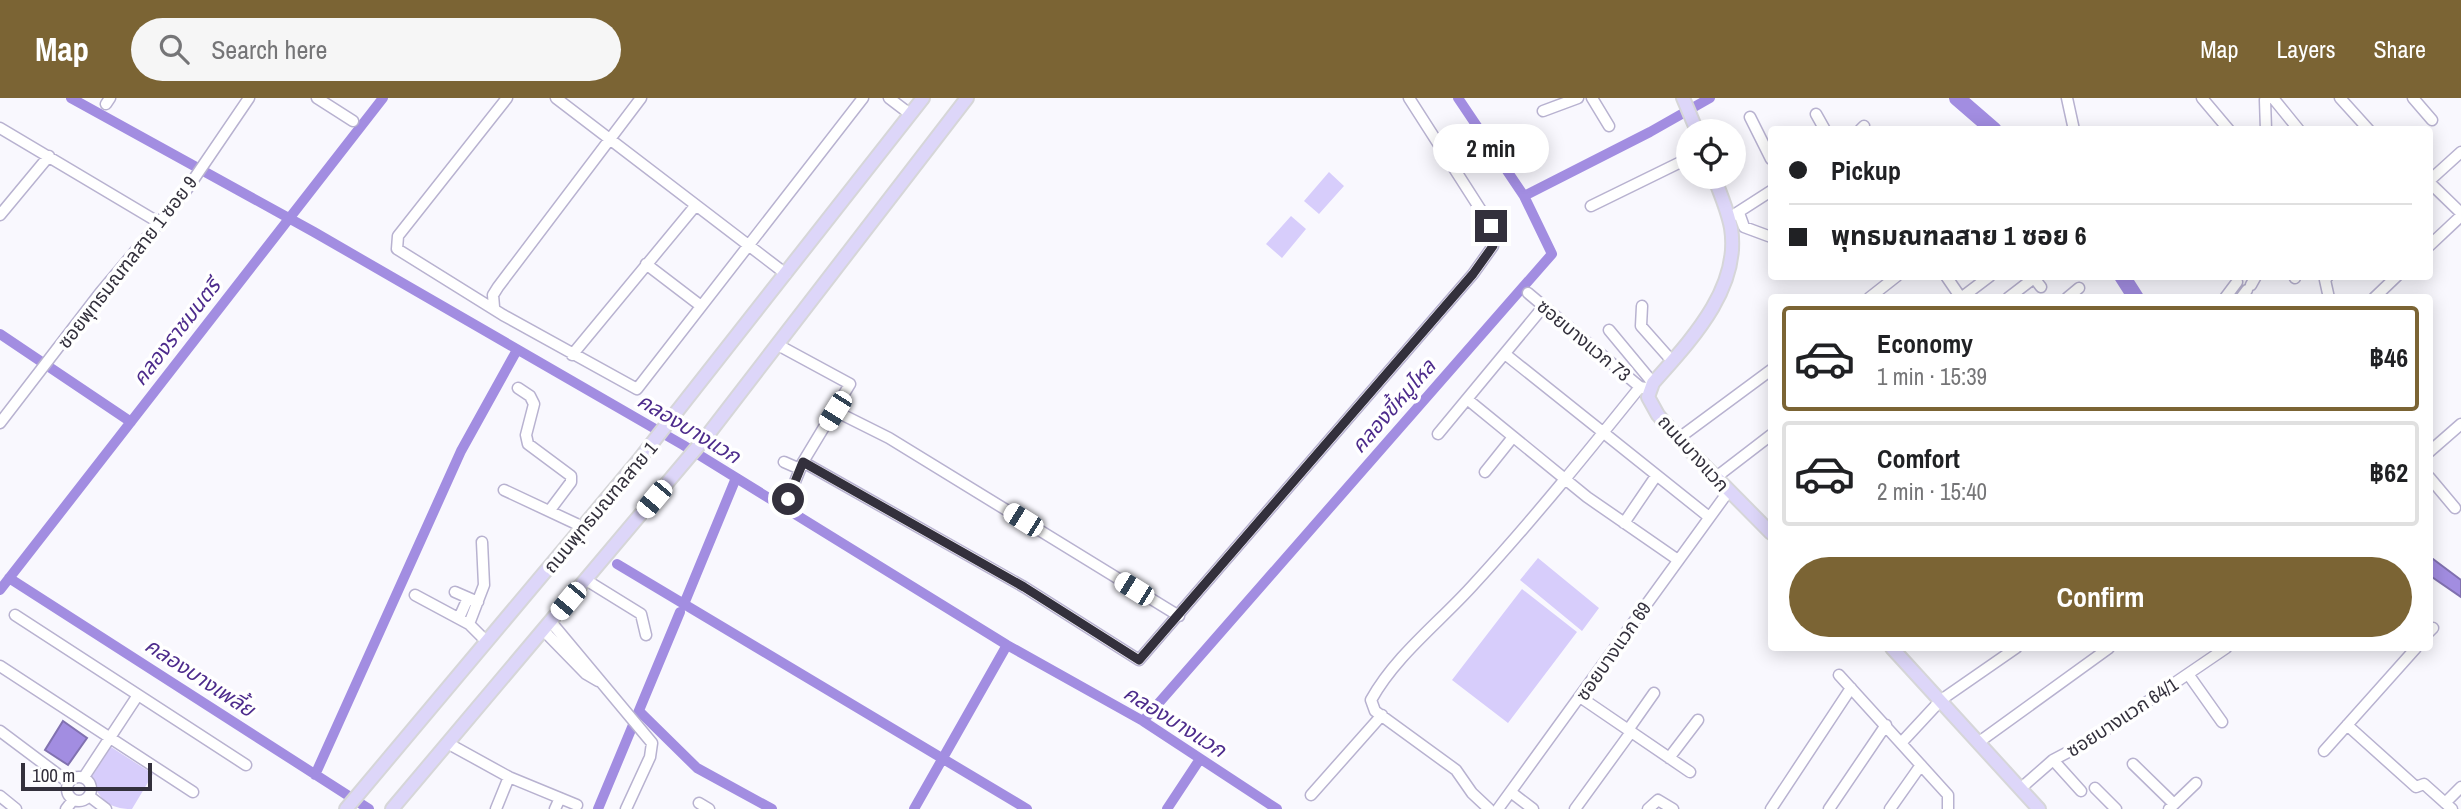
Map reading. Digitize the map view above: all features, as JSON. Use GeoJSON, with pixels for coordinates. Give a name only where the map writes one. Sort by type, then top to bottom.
{"type":"FeatureCollection","features":[{"type":"Feature","properties":{"kind":"main road","name":"ถนนพุทธมณฑลสาย 1"},"geometry":{"type":"LineString","coordinates":[[346,809],[679,411],[923,98]]}},
{"type":"Feature","properties":{"kind":"main road","name":"ถนนพุทธมณฑลสาย 1"},"geometry":{"type":"LineString","coordinates":[[394,806],[710,432],[967,98]]}},
{"type":"Feature","properties":{"kind":"main road"},"geometry":{"type":"LineString","coordinates":[[1683,98],[1691,119]]}},
{"type":"Feature","properties":{"kind":"main road"},"geometry":{"type":"LineString","coordinates":[[1647,386],[1702,324],[1718,296],[1732,251],[1734,215],[1720,189]]}},
{"type":"Feature","properties":{"kind":"main road","name":"ถนนบางแวก"},"geometry":{"type":"LineString","coordinates":[[1647,386],[1651,404],[1679,438],[1714,478],[1768,530]]}},
{"type":"Feature","properties":{"kind":"main road"},"geometry":{"type":"LineString","coordinates":[[1901,651],[2039,809]]}},
{"type":"Feature","properties":{"kind":"street","name":"ซอยพุทธมณฑลสาย 1 ซอย 9"},"geometry":{"type":"LineString","coordinates":[[0,423],[158,222],[185,192],[249,98]]}},
{"type":"Feature","properties":{"kind":"street"},"geometry":{"type":"LineString","coordinates":[[317,98],[353,121]]}},
{"type":"Feature","properties":{"kind":"street"},"geometry":{"type":"LineString","coordinates":[[507,98],[396,241],[397,249],[407,258],[572,355],[637,389],[863,98]]}},
{"type":"Feature","properties":{"kind":"street"},"geometry":{"type":"LineString","coordinates":[[556,98],[786,274]]}},
{"type":"Feature","properties":{"kind":"street"},"geometry":{"type":"LineString","coordinates":[[494,307],[493,295],[498,287],[641,98]]}},
{"type":"Feature","properties":{"kind":"street"},"geometry":{"type":"LineString","coordinates":[[889,98],[910,114]]}},
{"type":"Feature","properties":{"kind":"street"},"geometry":{"type":"LineString","coordinates":[[784,462],[802,466],[1024,587],[1139,660],[1473,274],[1493,246],[1491,226],[1409,98]]}},
{"type":"Feature","properties":{"kind":"street"},"geometry":{"type":"LineString","coordinates":[[1543,111],[1578,98]]}},
{"type":"Feature","properties":{"kind":"street"},"geometry":{"type":"LineString","coordinates":[[1592,98],[1609,127]]}},
{"type":"Feature","properties":{"kind":"street"},"geometry":{"type":"LineString","coordinates":[[2067,98],[2073,126]]}},
{"type":"Feature","properties":{"kind":"street"},"geometry":{"type":"LineString","coordinates":[[2202,98],[2226,126]]}},
{"type":"Feature","properties":{"kind":"street"},"geometry":{"type":"LineString","coordinates":[[2266,126],[2267,98]]}},
{"type":"Feature","properties":{"kind":"street"},"geometry":{"type":"LineString","coordinates":[[2267,98],[2295,126]]}},
{"type":"Feature","properties":{"kind":"street"},"geometry":{"type":"LineString","coordinates":[[2340,98],[2365,126]]}},
{"type":"Feature","properties":{"kind":"street"},"geometry":{"type":"LineString","coordinates":[[2413,98],[2432,120]]}},
{"type":"Feature","properties":{"kind":"street"},"geometry":{"type":"LineString","coordinates":[[1816,114],[1823,126]]}},
{"type":"Feature","properties":{"kind":"street"},"geometry":{"type":"LineString","coordinates":[[1750,117],[1768,153]]}},
{"type":"Feature","properties":{"kind":"street"},"geometry":{"type":"LineString","coordinates":[[0,128],[158,222]]}},
{"type":"Feature","properties":{"kind":"street"},"geometry":{"type":"LineString","coordinates":[[2433,178],[2461,152]]}},
{"type":"Feature","properties":{"kind":"street"},"geometry":{"type":"LineString","coordinates":[[0,215],[49,156]]}},
{"type":"Feature","properties":{"kind":"street"},"geometry":{"type":"LineString","coordinates":[[1591,206],[1676,164]]}},
{"type":"Feature","properties":{"kind":"street"},"geometry":{"type":"LineString","coordinates":[[2433,186],[2461,215],[2433,242]]}},
{"type":"Feature","properties":{"kind":"street"},"geometry":{"type":"LineString","coordinates":[[1768,193],[1734,215],[1744,227],[1768,236]]}},
{"type":"Feature","properties":{"kind":"street"},"geometry":{"type":"LineString","coordinates":[[572,355],[696,205]]}},
{"type":"Feature","properties":{"kind":"street"},"geometry":{"type":"LineString","coordinates":[[646,264],[701,306]]}},
{"type":"Feature","properties":{"kind":"street"},"geometry":{"type":"LineString","coordinates":[[1874,294],[1892,280]]}},
{"type":"Feature","properties":{"kind":"street"},"geometry":{"type":"LineString","coordinates":[[1966,294],[1985,280]]}},
{"type":"Feature","properties":{"kind":"street"},"geometry":{"type":"LineString","coordinates":[[2013,294],[2031,280]]}},
{"type":"Feature","properties":{"kind":"street"},"geometry":{"type":"LineString","coordinates":[[2036,280],[2041,287]]}},
{"type":"Feature","properties":{"kind":"street"},"geometry":{"type":"LineString","coordinates":[[2228,294],[2239,280]]}},
{"type":"Feature","properties":{"kind":"street"},"geometry":{"type":"LineString","coordinates":[[2378,294],[2393,280]]}},
{"type":"Feature","properties":{"kind":"street"},"geometry":{"type":"LineString","coordinates":[[2072,294],[2080,288]]}},
{"type":"Feature","properties":{"kind":"street","name":"ซอยบางแวก 73"},"geometry":{"type":"LineString","coordinates":[[1528,293],[1647,386]]}},
{"type":"Feature","properties":{"kind":"street"},"geometry":{"type":"LineString","coordinates":[[1438,434],[1544,306]]}},
{"type":"Feature","properties":{"kind":"street"},"geometry":{"type":"LineString","coordinates":[[1642,306],[1641,326],[1672,360]]}},
{"type":"Feature","properties":{"kind":"street"},"geometry":{"type":"LineString","coordinates":[[1489,809],[1472,793],[1456,770],[1382,716],[1371,704],[1376,692],[1427,631],[1462,598],[1529,524],[1602,433],[1647,386],[1609,330]]}},
{"type":"Feature","properties":{"kind":"street"},"geometry":{"type":"LineString","coordinates":[[778,345],[850,384],[802,466],[788,499]]}},
{"type":"Feature","properties":{"kind":"street"},"geometry":{"type":"LineString","coordinates":[[1505,354],[1709,517]]}},
{"type":"Feature","properties":{"kind":"street"},"geometry":{"type":"LineString","coordinates":[[1679,438],[1768,372]]}},
{"type":"Feature","properties":{"kind":"street"},"geometry":{"type":"LineString","coordinates":[[518,388],[530,396],[534,404],[526,435],[528,444],[571,476],[571,482],[550,510]]}},
{"type":"Feature","properties":{"kind":"street"},"geometry":{"type":"LineString","coordinates":[[1467,400],[1564,479],[1678,560]]}},
{"type":"Feature","properties":{"kind":"street"},"geometry":{"type":"LineString","coordinates":[[835,411],[889,438],[1179,616]]}},
{"type":"Feature","properties":{"kind":"street"},"geometry":{"type":"LineString","coordinates":[[2433,448],[2461,424]]}},
{"type":"Feature","properties":{"kind":"street"},"geometry":{"type":"LineString","coordinates":[[1485,472],[1513,437]]}},
{"type":"Feature","properties":{"kind":"street"},"geometry":{"type":"LineString","coordinates":[[1714,478],[1768,437]]}},
{"type":"Feature","properties":{"kind":"street"},"geometry":{"type":"LineString","coordinates":[[1624,523],[1656,476]]}},
{"type":"Feature","properties":{"kind":"street"},"geometry":{"type":"LineString","coordinates":[[2433,482],[2455,508]]}},
{"type":"Feature","properties":{"kind":"street"},"geometry":{"type":"LineString","coordinates":[[504,490],[583,527]]}},
{"type":"Feature","properties":{"kind":"street","name":"ซอยบางแวก 69"},"geometry":{"type":"LineString","coordinates":[[1498,809],[1728,492]]}},
{"type":"Feature","properties":{"kind":"street"},"geometry":{"type":"LineString","coordinates":[[469,624],[485,576],[482,542]]}},
{"type":"Feature","properties":{"kind":"street"},"geometry":{"type":"LineString","coordinates":[[586,580],[641,614],[646,635]]}},
{"type":"Feature","properties":{"kind":"street"},"geometry":{"type":"LineString","coordinates":[[455,592],[478,602]]}},
{"type":"Feature","properties":{"kind":"street"},"geometry":{"type":"LineString","coordinates":[[415,594],[469,624],[487,642]]}},
{"type":"Feature","properties":{"kind":"street"},"geometry":{"type":"LineString","coordinates":[[459,618],[468,598]]}},
{"type":"Feature","properties":{"kind":"street"},"geometry":{"type":"LineString","coordinates":[[15,615],[246,765]]}},
{"type":"Feature","properties":{"kind":"street"},"geometry":{"type":"LineString","coordinates":[[547,626],[583,657],[598,682],[640,727],[653,749],[626,809]]}},
{"type":"Feature","properties":{"kind":"street"},"geometry":{"type":"LineString","coordinates":[[1902,742],[1941,700],[2013,651]]}},
{"type":"Feature","properties":{"kind":"street"},"geometry":{"type":"LineString","coordinates":[[1979,742],[2105,651]]}},
{"type":"Feature","properties":{"kind":"street","name":"ซอยบางแวก 64/1"},"geometry":{"type":"LineString","coordinates":[[2020,789],[2053,760],[2091,740],[2222,651]]}},
{"type":"Feature","properties":{"kind":"street"},"geometry":{"type":"LineString","coordinates":[[2324,751],[2413,651]]}},
{"type":"Feature","properties":{"kind":"street"},"geometry":{"type":"LineString","coordinates":[[0,666],[193,792]]}},
{"type":"Feature","properties":{"kind":"street"},"geometry":{"type":"LineString","coordinates":[[2188,674],[2222,722]]}},
{"type":"Feature","properties":{"kind":"street"},"geometry":{"type":"LineString","coordinates":[[1839,675],[1948,795],[1948,809]]}},
{"type":"Feature","properties":{"kind":"street"},"geometry":{"type":"LineString","coordinates":[[1771,809],[1851,688]]}},
{"type":"Feature","properties":{"kind":"street"},"geometry":{"type":"LineString","coordinates":[[1575,809],[1654,692]]}},
{"type":"Feature","properties":{"kind":"street"},"geometry":{"type":"LineString","coordinates":[[84,778],[138,695]]}},
{"type":"Feature","properties":{"kind":"street"},"geometry":{"type":"LineString","coordinates":[[1580,697],[1690,772]]}},
{"type":"Feature","properties":{"kind":"street"},"geometry":{"type":"LineString","coordinates":[[1311,795],[1382,716]]}},
{"type":"Feature","properties":{"kind":"street"},"geometry":{"type":"LineString","coordinates":[[1669,758],[1698,720]]}},
{"type":"Feature","properties":{"kind":"street"},"geometry":{"type":"LineString","coordinates":[[1829,809],[1886,725]]}},
{"type":"Feature","properties":{"kind":"street"},"geometry":{"type":"LineString","coordinates":[[2347,725],[2416,786],[2424,784],[2449,806],[2461,787]]}},
{"type":"Feature","properties":{"kind":"street"},"geometry":{"type":"LineString","coordinates":[[0,732],[68,782]]}},
{"type":"Feature","properties":{"kind":"street"},"geometry":{"type":"LineString","coordinates":[[449,744],[509,777],[577,805]]}},
{"type":"Feature","properties":{"kind":"street"},"geometry":{"type":"LineString","coordinates":[[2053,760],[2081,791]]}},
{"type":"Feature","properties":{"kind":"street"},"geometry":{"type":"LineString","coordinates":[[2133,764],[2171,806],[2196,783]]}},
{"type":"Feature","properties":{"kind":"street"},"geometry":{"type":"LineString","coordinates":[[1890,809],[1921,765]]}},
{"type":"Feature","properties":{"kind":"street"},"geometry":{"type":"LineString","coordinates":[[75,777],[84,778],[90,784],[89,796],[81,801],[73,800],[67,792],[68,782],[75,777]]}},
{"type":"Feature","properties":{"kind":"street"},"geometry":{"type":"LineString","coordinates":[[496,809],[509,777]]}},
{"type":"Feature","properties":{"kind":"street"},"geometry":{"type":"LineString","coordinates":[[2095,788],[2116,809]]}},
{"type":"Feature","properties":{"kind":"street"},"geometry":{"type":"LineString","coordinates":[[1512,793],[1533,809]]}},
{"type":"Feature","properties":{"kind":"street"},"geometry":{"type":"LineString","coordinates":[[0,796],[16,809]]}},
{"type":"Feature","properties":{"kind":"street"},"geometry":{"type":"LineString","coordinates":[[89,796],[106,809]]}},
{"type":"Feature","properties":{"kind":"street"},"geometry":{"type":"LineString","coordinates":[[555,809],[560,798]]}},
{"type":"Feature","properties":{"kind":"street"},"geometry":{"type":"LineString","coordinates":[[66,809],[73,800]]}},
{"type":"Feature","properties":{"kind":"street"},"geometry":{"type":"LineString","coordinates":[[1648,809],[1658,800],[1673,809]]}},
{"type":"Feature","properties":{"kind":"street"},"geometry":{"type":"LineString","coordinates":[[699,803],[709,809]]}},
{"type":"Feature","properties":{"kind":"shaded area"},"geometry":{"type":"Polygon","coordinates":[[[1329,172],[1344,186],[1319,214],[1304,201],[1329,172]]]}},
{"type":"Feature","properties":{"kind":"shaded area"},"geometry":{"type":"Polygon","coordinates":[[[1291,216],[1306,229],[1282,258],[1266,244],[1291,216]]]}},
{"type":"Feature","properties":{"kind":"shaded area"},"geometry":{"type":"Polygon","coordinates":[[[1538,558],[1599,608],[1582,631],[1520,580],[1538,558]]]}},
{"type":"Feature","properties":{"kind":"shaded area"},"geometry":{"type":"Polygon","coordinates":[[[2433,559],[2461,580],[2461,597],[2433,578],[2433,559]]]}},
{"type":"Feature","properties":{"kind":"shaded area"},"geometry":{"type":"Polygon","coordinates":[[[1522,589],[1577,632],[1508,723],[1452,680],[1522,589]]]}},
{"type":"Feature","properties":{"kind":"shaded area"},"geometry":{"type":"Polygon","coordinates":[[[63,721],[87,738],[68,765],[45,750],[63,721]]]}},
{"type":"Feature","properties":{"kind":"shaded area"},"geometry":{"type":"Polygon","coordinates":[[[111,747],[153,774],[132,809],[111,805],[97,792],[91,778],[111,747]]]}},
{"type":"Feature","properties":{"kind":"waterway","name":"คลองบางแวก"},"geometry":{"type":"LineString","coordinates":[[71,98],[314,232],[683,445],[1007,645],[1143,721],[1277,809]]}},
{"type":"Feature","properties":{"kind":"waterway","name":"คลองราชมนตรี"},"geometry":{"type":"LineString","coordinates":[[0,590],[383,98]]}},
{"type":"Feature","properties":{"kind":"waterway","name":"คลองขี้หมูไหล"},"geometry":{"type":"LineString","coordinates":[[1143,721],[1552,254],[1524,196],[1458,98]]}},
{"type":"Feature","properties":{"kind":"waterway"},"geometry":{"type":"LineString","coordinates":[[1524,196],[1650,132],[1710,98]]}},
{"type":"Feature","properties":{"kind":"waterway"},"geometry":{"type":"LineString","coordinates":[[1957,98],[1989,126]]}},
{"type":"Feature","properties":{"kind":"waterway"},"geometry":{"type":"LineString","coordinates":[[2125,280],[2133,294]]}},
{"type":"Feature","properties":{"kind":"waterway"},"geometry":{"type":"LineString","coordinates":[[0,334],[131,422]]}},
{"type":"Feature","properties":{"kind":"waterway"},"geometry":{"type":"LineString","coordinates":[[315,775],[461,451],[517,350]]}},
{"type":"Feature","properties":{"kind":"waterway"},"geometry":{"type":"LineString","coordinates":[[684,604],[736,478]]}},
{"type":"Feature","properties":{"kind":"waterway"},"geometry":{"type":"LineString","coordinates":[[617,564],[1027,809]]}},
{"type":"Feature","properties":{"kind":"waterway","name":"คลองบางเพลี้ย"},"geometry":{"type":"LineString","coordinates":[[9,578],[369,809]]}},
{"type":"Feature","properties":{"kind":"waterway"},"geometry":{"type":"LineString","coordinates":[[598,809],[680,612]]}},
{"type":"Feature","properties":{"kind":"waterway"},"geometry":{"type":"LineString","coordinates":[[914,809],[1007,645]]}},
{"type":"Feature","properties":{"kind":"waterway"},"geometry":{"type":"LineString","coordinates":[[639,711],[697,768],[772,809]]}},
{"type":"Feature","properties":{"kind":"waterway"},"geometry":{"type":"LineString","coordinates":[[1167,809],[1200,759]]}},
{"type":"Feature","properties":{"kind":"route"},"geometry":{"type":"LineString","coordinates":[[788,499],[803,462],[1024,587],[1139,660],[1473,274],[1493,246],[1491,226]]}}]}
